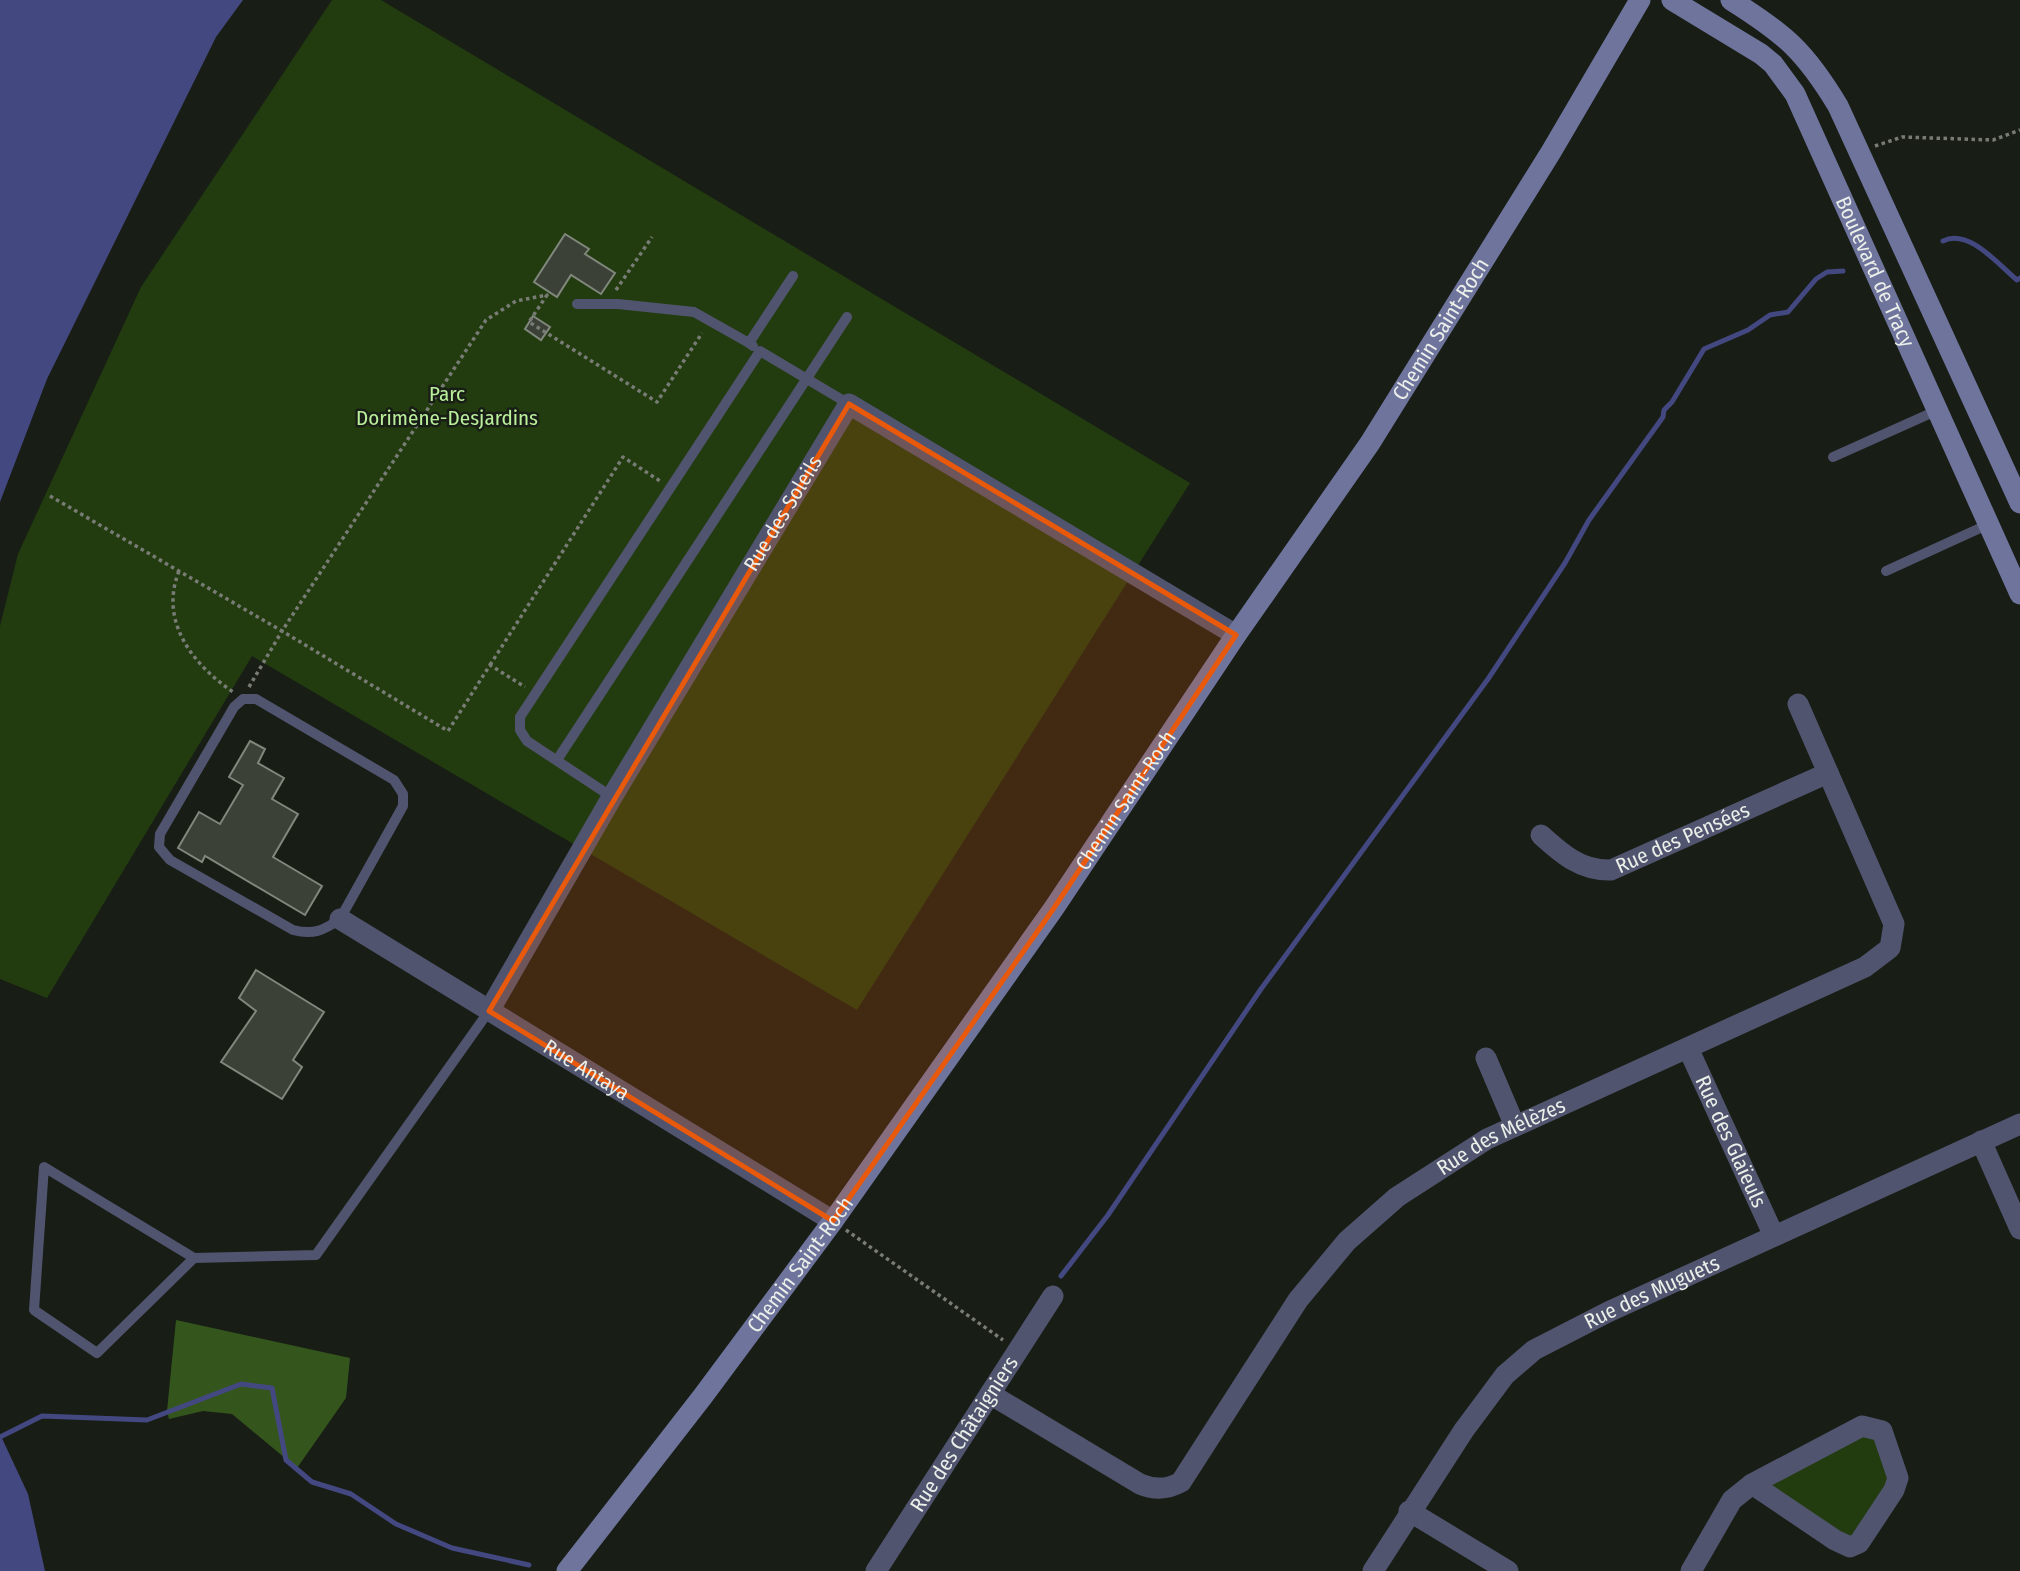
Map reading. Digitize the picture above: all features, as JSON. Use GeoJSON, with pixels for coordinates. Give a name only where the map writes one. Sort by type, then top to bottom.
{"type":"FeatureCollection","features":[{"type":"Feature","properties":{"kind":"main road","name":"Chemin Saint-Roch"},"geometry":{"type":"LineString","coordinates":[[568,1571],[833,1221],[1054,908],[1236,635],[1370,443],[1544,164],[1640,0]]}},
{"type":"Feature","properties":{"kind":"main road","name":"Boulevard de Tracy"},"geometry":{"type":"LineString","coordinates":[[1672,0],[1761,54],[1780,73],[1801,106],[2020,594]]}},
{"type":"Feature","properties":{"kind":"main road","name":"Boulevard de Tracy"},"geometry":{"type":"LineString","coordinates":[[1731,0],[1785,35],[1803,53],[1832,97],[2020,503]]}},
{"type":"Feature","properties":{"kind":"main road"},"geometry":{"type":"LineString","coordinates":[[1874,268],[1905,252]]}},
{"type":"Feature","properties":{"kind":"street"},"geometry":{"type":"LineString","coordinates":[[849,404],[1236,635]]}},
{"type":"Feature","properties":{"kind":"street","name":"Rue des Soleils"},"geometry":{"type":"LineString","coordinates":[[489,1011],[612,797],[849,404]]}},
{"type":"Feature","properties":{"kind":"street","name":"Rue des Mélèzes"},"geometry":{"type":"LineString","coordinates":[[990,1394],[1140,1485],[1150,1489],[1172,1487],[1181,1482],[1274,1333],[1347,1241],[1420,1180],[1515,1126],[1819,990],[1878,960],[1890,948],[1895,924],[1798,704]]}},
{"type":"Feature","properties":{"kind":"street","name":"Rue des Pensées"},"geometry":{"type":"LineString","coordinates":[[1541,835],[1581,866],[1596,871],[1611,870],[1828,773]]}},
{"type":"Feature","properties":{"kind":"street","name":"Rue Antaya"},"geometry":{"type":"LineString","coordinates":[[340,919],[833,1221]]}},
{"type":"Feature","properties":{"kind":"street","name":"Rue des Glaïeuls"},"geometry":{"type":"LineString","coordinates":[[1688,1048],[1774,1236]]}},
{"type":"Feature","properties":{"kind":"street"},"geometry":{"type":"LineString","coordinates":[[1486,1058],[1515,1126]]}},
{"type":"Feature","properties":{"kind":"street","name":"Rue des Muguets"},"geometry":{"type":"LineString","coordinates":[[1373,1571],[1409,1511],[1504,1375],[1534,1350],[1774,1236],[2020,1124]]}},
{"type":"Feature","properties":{"kind":"street"},"geometry":{"type":"LineString","coordinates":[[1981,1141],[2020,1229]]}},
{"type":"Feature","properties":{"kind":"street","name":"Rue des Châtaigniers"},"geometry":{"type":"LineString","coordinates":[[876,1571],[1053,1296]]}},
{"type":"Feature","properties":{"kind":"street"},"geometry":{"type":"LineString","coordinates":[[1691,1571],[1732,1500],[1752,1484],[1862,1426],[1882,1431],[1898,1478],[1865,1537],[1850,1547],[1835,1540],[1752,1484]]}},
{"type":"Feature","properties":{"kind":"street"},"geometry":{"type":"LineString","coordinates":[[1409,1511],[1508,1571]]}},
{"type":"Feature","properties":{"kind":"lane"},"geometry":{"type":"LineString","coordinates":[[749,343],[793,276]]}},
{"type":"Feature","properties":{"kind":"lane"},"geometry":{"type":"LineString","coordinates":[[577,304],[606,303],[694,312],[711,319],[849,404]]}},
{"type":"Feature","properties":{"kind":"lane"},"geometry":{"type":"LineString","coordinates":[[557,760],[846,317]]}},
{"type":"Feature","properties":{"kind":"lane"},"geometry":{"type":"LineString","coordinates":[[612,797],[527,741],[520,730],[520,717],[760,351]]}},
{"type":"Feature","properties":{"kind":"lane"},"geometry":{"type":"LineString","coordinates":[[1833,457],[1938,410]]}},
{"type":"Feature","properties":{"kind":"lane"},"geometry":{"type":"LineString","coordinates":[[1886,571],[1989,524]]}},
{"type":"Feature","properties":{"kind":"lane"},"geometry":{"type":"LineString","coordinates":[[243,699],[256,699],[394,780],[403,794],[403,806],[340,919],[326,929],[310,934],[293,930],[170,860],[159,847],[160,834],[234,707],[243,699]]}},
{"type":"Feature","properties":{"kind":"lane"},"geometry":{"type":"LineString","coordinates":[[194,1258],[97,1353],[34,1310],[44,1167],[194,1258],[316,1255],[489,1011]]}},
{"type":"Feature","properties":{"kind":"path"},"geometry":{"type":"LineString","coordinates":[[1858,150],[1902,138],[1993,140],[2020,130]]}},
{"type":"Feature","properties":{"kind":"path"},"geometry":{"type":"LineString","coordinates":[[606,303],[652,237]]}},
{"type":"Feature","properties":{"kind":"path"},"geometry":{"type":"LineString","coordinates":[[179,571],[172,602],[184,644],[197,660],[243,699],[282,631],[486,320],[516,301],[547,295],[529,322],[657,402],[711,319]]}},
{"type":"Feature","properties":{"kind":"path"},"geometry":{"type":"LineString","coordinates":[[50,496],[448,731],[623,457],[670,488]]}},
{"type":"Feature","properties":{"kind":"path"},"geometry":{"type":"LineString","coordinates":[[490,665],[535,694]]}},
{"type":"Feature","properties":{"kind":"path"},"geometry":{"type":"LineString","coordinates":[[833,1221],[1018,1350]]}},
{"type":"Feature","properties":{"kind":"highlighted area"},"geometry":{"type":"Polygon","coordinates":[[[849,404],[1236,635],[1054,908],[833,1221],[489,1011],[849,404]]]}},
{"type":"Feature","properties":{"kind":"green space","name":"Parc Dorimène-Desjardins"},"geometry":{"type":"Polygon","coordinates":[[[332,0],[381,0],[1190,483],[857,1010],[252,656],[47,998],[0,979],[0,626],[18,554],[141,287],[332,0]]]}},
{"type":"Feature","properties":{"kind":"green space"},"geometry":{"type":"Polygon","coordinates":[[[176,1320],[350,1358],[346,1398],[297,1468],[232,1414],[203,1411],[169,1419],[167,1411],[176,1320]]]}},
{"type":"Feature","properties":{"kind":"green space"},"geometry":{"type":"Polygon","coordinates":[[[1861,1430],[1882,1431],[1893,1480],[1848,1544],[1758,1481],[1861,1430]]]}},
{"type":"Feature","properties":{"kind":"water"},"geometry":{"type":"Polygon","coordinates":[[[0,0],[243,0],[216,37],[47,379],[0,502],[0,0]]]}},
{"type":"Feature","properties":{"kind":"water"},"geometry":{"type":"Polygon","coordinates":[[[0,1434],[28,1494],[45,1571],[0,1571],[0,1434]]]}},
{"type":"Feature","properties":{"kind":"building"},"geometry":{"type":"Polygon","coordinates":[[[565,234],[589,249],[585,254],[615,273],[601,294],[571,275],[557,297],[534,282],[565,234]]]}},
{"type":"Feature","properties":{"kind":"building"},"geometry":{"type":"Polygon","coordinates":[[[533,316],[550,327],[541,340],[525,329],[533,316]]]}},
{"type":"Feature","properties":{"kind":"building"},"geometry":{"type":"Polygon","coordinates":[[[250,741],[265,749],[258,763],[284,778],[272,799],[298,814],[273,857],[322,886],[305,915],[205,856],[202,862],[178,848],[199,812],[220,824],[243,785],[229,777],[250,741]]]}},
{"type":"Feature","properties":{"kind":"building"},"geometry":{"type":"Polygon","coordinates":[[[256,970],[324,1012],[293,1060],[302,1067],[282,1099],[221,1062],[256,1011],[239,998],[256,970]]]}},
{"type":"Feature","properties":{"kind":"waterway"},"geometry":{"type":"LineString","coordinates":[[1943,241],[1953,238],[1972,243],[2017,280],[2020,278]]}},
{"type":"Feature","properties":{"kind":"waterway"},"geometry":{"type":"LineString","coordinates":[[1061,1276],[1108,1215],[1261,989],[1488,679],[1565,563],[1589,520],[1663,417],[1664,410],[1672,402],[1704,349],[1748,330],[1770,315],[1788,312],[1816,279],[1827,272],[1843,271]]}},
{"type":"Feature","properties":{"kind":"waterway"},"geometry":{"type":"LineString","coordinates":[[0,1437],[42,1416],[147,1420],[241,1384],[272,1388],[286,1460],[312,1482],[351,1494],[396,1524],[452,1548],[529,1565]]}}]}
